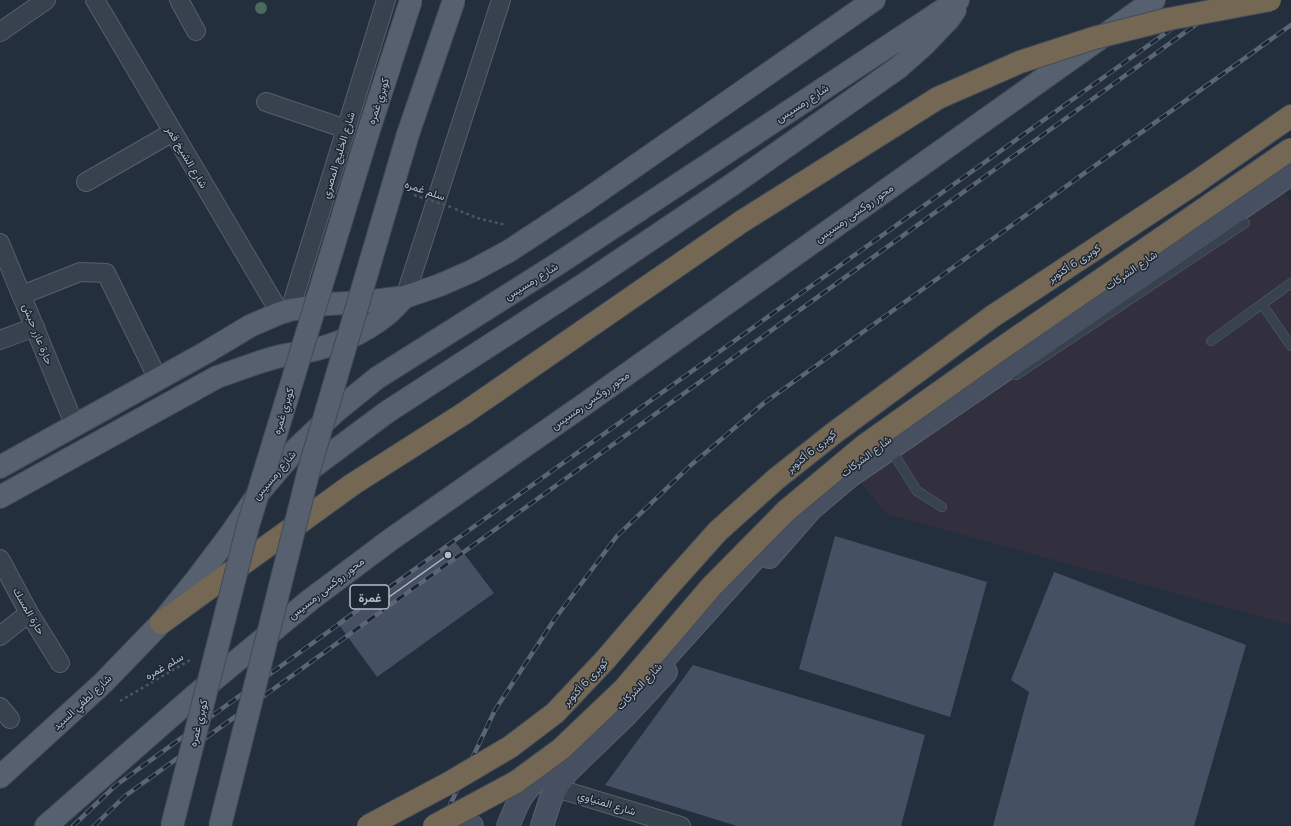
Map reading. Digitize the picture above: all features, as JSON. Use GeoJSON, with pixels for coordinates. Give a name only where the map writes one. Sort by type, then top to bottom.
{"type":"FeatureCollection","features":[{"type":"Feature","properties":{"kind":"highway"},"geometry":{"type":"LineString","coordinates":[[161,623],[353,484],[463,414],[741,222],[938,98],[1020,62],[1094,38],[1169,20],[1270,0]]}},
{"type":"Feature","properties":{"kind":"highway","name":"كوبرى 6 أكتوبر"},"geometry":{"type":"LineString","coordinates":[[368,826],[448,783],[510,747],[555,713],[605,660],[718,531],[834,432],[993,316],[1195,183],[1291,116]]}},
{"type":"Feature","properties":{"kind":"highway"},"geometry":{"type":"LineString","coordinates":[[434,826],[516,782],[561,749],[624,688],[711,587],[786,511],[865,445],[999,350],[1291,149]]}},
{"type":"Feature","properties":{"kind":"main road","name":"كوبري غمره"},"geometry":{"type":"LineString","coordinates":[[172,826],[248,526],[368,133],[411,0]]}},
{"type":"Feature","properties":{"kind":"main road"},"geometry":{"type":"LineString","coordinates":[[220,826],[309,470],[408,134],[454,0]]}},
{"type":"Feature","properties":{"kind":"main road"},"geometry":{"type":"LineString","coordinates":[[0,467],[205,353],[250,326],[285,312],[328,304],[366,302],[405,297],[440,285],[509,251],[585,201],[874,0]]}},
{"type":"Feature","properties":{"kind":"main road","name":"شارع رمسيس"},"geometry":{"type":"LineString","coordinates":[[161,623],[230,535],[261,490],[296,449],[335,412],[377,378],[559,263],[958,0]]}},
{"type":"Feature","properties":{"kind":"main road"},"geometry":{"type":"LineString","coordinates":[[309,470],[387,412],[590,282],[898,68],[929,40],[948,20],[963,0]]}},
{"type":"Feature","properties":{"kind":"main road","name":"محور روكسى رمسيس"},"geometry":{"type":"LineString","coordinates":[[46,826],[193,697],[310,600],[390,540],[582,406],[1154,0]]}},
{"type":"Feature","properties":{"kind":"main road","name":"شارع الشركات"},"geometry":{"type":"LineString","coordinates":[[508,826],[516,806],[524,793],[536,780],[596,730],[623,710],[662,676],[811,509],[850,476],[895,452],[1173,263],[1291,171]]}},
{"type":"Feature","properties":{"kind":"main road","name":"شارع الشركات"},"geometry":{"type":"LineString","coordinates":[[542,826],[556,788],[567,772],[623,710],[636,690],[795,513],[815,495],[899,432],[1291,171]]}},
{"type":"Feature","properties":{"kind":"main road"},"geometry":{"type":"LineString","coordinates":[[0,497],[217,377],[281,356],[304,353],[328,347],[350,338],[386,316],[405,297]]}},
{"type":"Feature","properties":{"kind":"main road"},"geometry":{"type":"LineString","coordinates":[[205,353],[217,377]]}},
{"type":"Feature","properties":{"kind":"main road","name":"شارع لطفي السيد"},"geometry":{"type":"LineString","coordinates":[[0,777],[107,679],[161,623]]}},
{"type":"Feature","properties":{"kind":"main road"},"geometry":{"type":"LineString","coordinates":[[453,826],[462,823],[472,826]]}},
{"type":"Feature","properties":{"kind":"street"},"geometry":{"type":"LineString","coordinates":[[0,32],[46,0]]}},
{"type":"Feature","properties":{"kind":"street","name":"شارع الشيخ قمر"},"geometry":{"type":"LineString","coordinates":[[95,0],[173,132],[285,312]]}},
{"type":"Feature","properties":{"kind":"street"},"geometry":{"type":"LineString","coordinates":[[179,0],[196,31]]}},
{"type":"Feature","properties":{"kind":"street","name":"شارع الخليج المصري"},"geometry":{"type":"LineString","coordinates":[[285,312],[346,129],[386,0]]}},
{"type":"Feature","properties":{"kind":"street"},"geometry":{"type":"LineString","coordinates":[[405,297],[501,0]]}},
{"type":"Feature","properties":{"kind":"street"},"geometry":{"type":"LineString","coordinates":[[793,56],[860,0]]}},
{"type":"Feature","properties":{"kind":"street"},"geometry":{"type":"LineString","coordinates":[[266,102],[346,129]]}},
{"type":"Feature","properties":{"kind":"street"},"geometry":{"type":"LineString","coordinates":[[86,182],[173,132]]}},
{"type":"Feature","properties":{"kind":"street","name":"حارة عازر حبش"},"geometry":{"type":"LineString","coordinates":[[0,243],[4,264],[22,295],[75,426]]}},
{"type":"Feature","properties":{"kind":"street"},"geometry":{"type":"LineString","coordinates":[[22,295],[80,272],[106,273],[158,379]]}},
{"type":"Feature","properties":{"kind":"street"},"geometry":{"type":"LineString","coordinates":[[0,340],[35,327]]}},
{"type":"Feature","properties":{"kind":"street","name":"حارة المسك"},"geometry":{"type":"LineString","coordinates":[[0,559],[29,613],[60,663]]}},
{"type":"Feature","properties":{"kind":"street"},"geometry":{"type":"LineString","coordinates":[[0,636],[29,613]]}},
{"type":"Feature","properties":{"kind":"street","name":"شارع المنياوي"},"geometry":{"type":"LineString","coordinates":[[556,788],[682,826]]}},
{"type":"Feature","properties":{"kind":"lane"},"geometry":{"type":"LineString","coordinates":[[1006,382],[1173,263],[1245,223]]}},
{"type":"Feature","properties":{"kind":"lane"},"geometry":{"type":"LineString","coordinates":[[1211,341],[1291,283]]}},
{"type":"Feature","properties":{"kind":"lane"},"geometry":{"type":"LineString","coordinates":[[1262,304],[1291,346]]}},
{"type":"Feature","properties":{"kind":"lane"},"geometry":{"type":"LineString","coordinates":[[895,452],[917,491],[942,507]]}},
{"type":"Feature","properties":{"kind":"path","name":"سلم غمره"},"geometry":{"type":"LineString","coordinates":[[393,187],[451,207],[477,218],[538,232]]}},
{"type":"Feature","properties":{"kind":"path","name":"سلم غمره"},"geometry":{"type":"LineString","coordinates":[[118,702],[218,644]]}},
{"type":"Feature","properties":{"kind":"shaded area"},"geometry":{"type":"Polygon","coordinates":[[[1261,164],[1291,201],[1291,625],[887,514],[839,458],[1261,164]]]}},
{"type":"Feature","properties":{"kind":"building"},"geometry":{"type":"Polygon","coordinates":[[[835,536],[987,582],[950,717],[799,669],[835,536]]]}},
{"type":"Feature","properties":{"kind":"building"},"geometry":{"type":"Polygon","coordinates":[[[453,539],[494,593],[377,677],[337,622],[453,539]]]}},
{"type":"Feature","properties":{"kind":"building"},"geometry":{"type":"Polygon","coordinates":[[[1054,572],[1246,645],[1194,826],[993,826],[1029,692],[1011,680],[1054,572]]]}},
{"type":"Feature","properties":{"kind":"building"},"geometry":{"type":"Polygon","coordinates":[[[693,665],[925,735],[901,826],[737,826],[605,785],[693,665]]]}},
{"type":"Feature","properties":{"kind":"railway"},"geometry":{"type":"LineString","coordinates":[[73,826],[115,786],[444,548],[1212,0]]}},
{"type":"Feature","properties":{"kind":"railway"},"geometry":{"type":"LineString","coordinates":[[94,826],[125,796],[1230,0]]}},
{"type":"Feature","properties":{"kind":"railway"},"geometry":{"type":"LineString","coordinates":[[440,826],[495,710],[554,620],[617,536],[691,465],[764,403],[1291,25]]}},
{"type":"Feature","properties":{"kind":"place","name":"غمرة"},"geometry":{"type":"Point","coordinates":[448,555]}}]}
